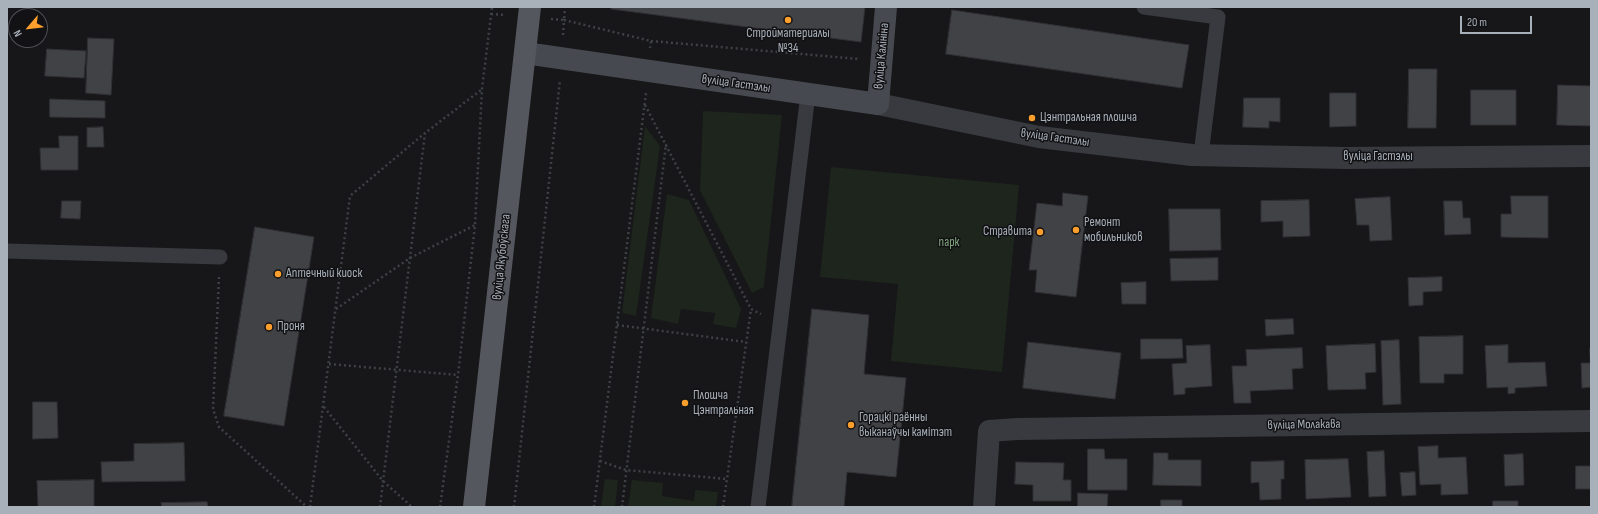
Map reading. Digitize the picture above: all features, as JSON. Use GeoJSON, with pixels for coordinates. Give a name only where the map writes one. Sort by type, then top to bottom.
{"type":"FeatureCollection","features":[{"type":"Feature","properties":{"kind":"main road","name":"вуліца Якубоўскага"},"geometry":{"type":"LineString","coordinates":[[474,507],[530,7]]}},
{"type":"Feature","properties":{"kind":"main road","name":"вуліца Калініна"},"geometry":{"type":"LineString","coordinates":[[878,104],[886,7]]}},
{"type":"Feature","properties":{"kind":"main road","name":"вуліца Гастэлы"},"geometry":{"type":"LineString","coordinates":[[525,53],[878,104]]}},
{"type":"Feature","properties":{"kind":"street","name":"вуліца Гастэлы"},"geometry":{"type":"LineString","coordinates":[[878,104],[1039,138],[1201,155],[1346,158],[1591,156]]}},
{"type":"Feature","properties":{"kind":"street","name":"вуліца Молакава"},"geometry":{"type":"LineString","coordinates":[[984,507],[989,431],[1591,421]]}},
{"type":"Feature","properties":{"kind":"lane"},"geometry":{"type":"LineString","coordinates":[[1144,7],[1218,17],[1201,155]]}},
{"type":"Feature","properties":{"kind":"lane"},"geometry":{"type":"LineString","coordinates":[[758,507],[808,94]]}},
{"type":"Feature","properties":{"kind":"lane"},"geometry":{"type":"LineString","coordinates":[[7,251],[220,257]]}},
{"type":"Feature","properties":{"kind":"path"},"geometry":{"type":"LineString","coordinates":[[440,507],[458,375],[475,225],[482,89],[492,7]]}},
{"type":"Feature","properties":{"kind":"path"},"geometry":{"type":"LineString","coordinates":[[564,20],[651,41],[882,61]]}},
{"type":"Feature","properties":{"kind":"path"},"geometry":{"type":"LineString","coordinates":[[594,507],[645,105],[651,41]]}},
{"type":"Feature","properties":{"kind":"path"},"geometry":{"type":"LineString","coordinates":[[514,507],[560,76]]}},
{"type":"Feature","properties":{"kind":"path"},"geometry":{"type":"LineString","coordinates":[[310,507],[350,196],[425,133],[482,89]]}},
{"type":"Feature","properties":{"kind":"path"},"geometry":{"type":"LineString","coordinates":[[645,105],[751,309],[723,507]]}},
{"type":"Feature","properties":{"kind":"path"},"geometry":{"type":"LineString","coordinates":[[380,507],[425,133]]}},
{"type":"Feature","properties":{"kind":"path"},"geometry":{"type":"LineString","coordinates":[[622,507],[666,144]]}},
{"type":"Feature","properties":{"kind":"path"},"geometry":{"type":"LineString","coordinates":[[336,310],[410,258],[475,225]]}},
{"type":"Feature","properties":{"kind":"path"},"geometry":{"type":"LineString","coordinates":[[220,257],[213,409],[219,426],[307,507]]}},
{"type":"Feature","properties":{"kind":"path"},"geometry":{"type":"LineString","coordinates":[[751,309],[781,323]]}},
{"type":"Feature","properties":{"kind":"path"},"geometry":{"type":"LineString","coordinates":[[617,325],[746,342]]}},
{"type":"Feature","properties":{"kind":"path"},"geometry":{"type":"LineString","coordinates":[[329,364],[458,375]]}},
{"type":"Feature","properties":{"kind":"path"},"geometry":{"type":"LineString","coordinates":[[323,406],[383,480],[412,507]]}},
{"type":"Feature","properties":{"kind":"path"},"geometry":{"type":"LineString","coordinates":[[600,461],[626,470],[727,478]]}},
{"type":"Feature","properties":{"kind":"green space"},"geometry":{"type":"Polygon","coordinates":[[[703,111],[782,115],[764,287],[752,293],[700,190],[703,111]]]}},
{"type":"Feature","properties":{"kind":"green space"},"geometry":{"type":"Polygon","coordinates":[[[645,126],[660,146],[636,316],[622,313],[645,126]]]}},
{"type":"Feature","properties":{"kind":"green space","name":"парк"},"geometry":{"type":"Polygon","coordinates":[[[831,167],[1019,185],[1002,372],[891,361],[898,284],[820,277],[831,167]]]}},
{"type":"Feature","properties":{"kind":"green space"},"geometry":{"type":"Polygon","coordinates":[[[667,194],[689,200],[741,309],[736,328],[713,324],[715,313],[681,309],[678,324],[651,318],[667,194]]]}},
{"type":"Feature","properties":{"kind":"green space"},"geometry":{"type":"Polygon","coordinates":[[[605,479],[618,480],[615,507],[601,507],[605,479]]]}},
{"type":"Feature","properties":{"kind":"green space"},"geometry":{"type":"Polygon","coordinates":[[[632,480],[663,483],[662,496],[694,501],[695,490],[718,492],[716,507],[628,507],[632,480]]]}},
{"type":"Feature","properties":{"kind":"building"},"geometry":{"type":"Polygon","coordinates":[[[612,7],[865,7],[861,42],[611,9],[612,7]]]}},
{"type":"Feature","properties":{"kind":"building"},"geometry":{"type":"Polygon","coordinates":[[[952,10],[1189,45],[1182,88],[946,54],[952,10]]]}},
{"type":"Feature","properties":{"kind":"building"},"geometry":{"type":"Polygon","coordinates":[[[88,38],[114,39],[111,95],[86,93],[88,38]]]}},
{"type":"Feature","properties":{"kind":"building"},"geometry":{"type":"Polygon","coordinates":[[[47,49],[86,51],[84,78],[45,76],[47,49]]]}},
{"type":"Feature","properties":{"kind":"building"},"geometry":{"type":"Polygon","coordinates":[[[1409,69],[1437,69],[1436,128],[1408,128],[1409,69]]]}},
{"type":"Feature","properties":{"kind":"building"},"geometry":{"type":"Polygon","coordinates":[[[1558,85],[1591,86],[1591,126],[1557,125],[1558,85]]]}},
{"type":"Feature","properties":{"kind":"building"},"geometry":{"type":"Polygon","coordinates":[[[1471,90],[1516,90],[1516,125],[1471,125],[1471,90]]]}},
{"type":"Feature","properties":{"kind":"building"},"geometry":{"type":"Polygon","coordinates":[[[1330,93],[1356,93],[1356,126],[1330,127],[1330,93]]]}},
{"type":"Feature","properties":{"kind":"building"},"geometry":{"type":"Polygon","coordinates":[[[1244,98],[1280,98],[1280,122],[1269,121],[1269,128],[1243,127],[1244,98]]]}},
{"type":"Feature","properties":{"kind":"building"},"geometry":{"type":"Polygon","coordinates":[[[50,99],[105,101],[105,118],[50,117],[50,99]]]}},
{"type":"Feature","properties":{"kind":"building"},"geometry":{"type":"Polygon","coordinates":[[[103,127],[104,147],[87,147],[87,128],[103,127]]]}},
{"type":"Feature","properties":{"kind":"building"},"geometry":{"type":"Polygon","coordinates":[[[59,136],[78,136],[78,170],[41,170],[40,148],[59,148],[59,136]]]}},
{"type":"Feature","properties":{"kind":"building"},"geometry":{"type":"Polygon","coordinates":[[[1063,193],[1088,196],[1076,297],[1035,292],[1037,270],[1029,270],[1037,203],[1062,206],[1063,193]]]}},
{"type":"Feature","properties":{"kind":"building"},"geometry":{"type":"Polygon","coordinates":[[[1511,196],[1548,196],[1548,238],[1501,237],[1501,214],[1511,214],[1511,196]]]}},
{"type":"Feature","properties":{"kind":"building"},"geometry":{"type":"Polygon","coordinates":[[[1390,197],[1392,240],[1370,241],[1369,225],[1357,225],[1355,199],[1390,197]]]}},
{"type":"Feature","properties":{"kind":"building"},"geometry":{"type":"Polygon","coordinates":[[[1309,200],[1310,236],[1283,237],[1283,221],[1261,222],[1261,201],[1309,200]]]}},
{"type":"Feature","properties":{"kind":"building"},"geometry":{"type":"Polygon","coordinates":[[[62,201],[81,201],[80,219],[61,218],[62,201]]]}},
{"type":"Feature","properties":{"kind":"building"},"geometry":{"type":"Polygon","coordinates":[[[1444,201],[1462,201],[1463,218],[1470,218],[1471,234],[1445,235],[1444,201]]]}},
{"type":"Feature","properties":{"kind":"building"},"geometry":{"type":"Polygon","coordinates":[[[1169,209],[1220,209],[1221,250],[1170,251],[1169,209]]]}},
{"type":"Feature","properties":{"kind":"building","name":"Проня"},"geometry":{"type":"Polygon","coordinates":[[[255,227],[314,237],[284,426],[224,416],[255,227]]]}},
{"type":"Feature","properties":{"kind":"building"},"geometry":{"type":"Polygon","coordinates":[[[1218,258],[1218,280],[1171,281],[1170,259],[1218,258]]]}},
{"type":"Feature","properties":{"kind":"building"},"geometry":{"type":"Polygon","coordinates":[[[1442,277],[1442,291],[1423,292],[1423,305],[1409,306],[1408,278],[1442,277]]]}},
{"type":"Feature","properties":{"kind":"building"},"geometry":{"type":"Polygon","coordinates":[[[1146,282],[1146,304],[1122,304],[1121,283],[1146,282]]]}},
{"type":"Feature","properties":{"kind":"building","name":"Горацкі раённы выканаўчы камітэт"},"geometry":{"type":"Polygon","coordinates":[[[812,309],[869,315],[864,374],[906,378],[896,477],[847,472],[844,507],[792,507],[812,309]]]}},
{"type":"Feature","properties":{"kind":"building"},"geometry":{"type":"Polygon","coordinates":[[[1293,319],[1294,334],[1266,336],[1265,320],[1293,319]]]}},
{"type":"Feature","properties":{"kind":"building"},"geometry":{"type":"Polygon","coordinates":[[[1463,336],[1463,374],[1444,374],[1444,383],[1420,383],[1419,337],[1463,336]]]}},
{"type":"Feature","properties":{"kind":"building"},"geometry":{"type":"Polygon","coordinates":[[[1141,339],[1182,339],[1183,358],[1141,359],[1141,339]]]}},
{"type":"Feature","properties":{"kind":"building"},"geometry":{"type":"Polygon","coordinates":[[[1399,340],[1401,404],[1383,405],[1381,341],[1399,340]]]}},
{"type":"Feature","properties":{"kind":"building"},"geometry":{"type":"Polygon","coordinates":[[[1028,342],[1121,353],[1115,399],[1023,388],[1028,342]]]}},
{"type":"Feature","properties":{"kind":"building"},"geometry":{"type":"Polygon","coordinates":[[[1375,344],[1376,372],[1365,373],[1366,389],[1328,390],[1326,346],[1375,344]]]}},
{"type":"Feature","properties":{"kind":"building"},"geometry":{"type":"Polygon","coordinates":[[[1210,345],[1212,386],[1185,388],[1185,394],[1174,395],[1172,364],[1187,363],[1186,346],[1210,345]]]}},
{"type":"Feature","properties":{"kind":"building"},"geometry":{"type":"Polygon","coordinates":[[[1508,345],[1508,363],[1545,362],[1547,386],[1515,388],[1515,393],[1508,394],[1508,387],[1487,388],[1485,346],[1508,345]]]}},
{"type":"Feature","properties":{"kind":"building"},"geometry":{"type":"Polygon","coordinates":[[[1302,348],[1303,368],[1292,369],[1293,389],[1250,391],[1251,403],[1234,403],[1232,366],[1247,366],[1246,350],[1302,348]]]}},
{"type":"Feature","properties":{"kind":"building"},"geometry":{"type":"Polygon","coordinates":[[[1590,348],[1591,387],[1582,388],[1581,363],[1590,363],[1590,348]]]}},
{"type":"Feature","properties":{"kind":"building"},"geometry":{"type":"Polygon","coordinates":[[[33,402],[57,402],[58,438],[33,439],[33,402]]]}},
{"type":"Feature","properties":{"kind":"building"},"geometry":{"type":"Polygon","coordinates":[[[184,443],[185,481],[102,482],[101,462],[134,461],[134,444],[184,443]]]}},
{"type":"Feature","properties":{"kind":"building"},"geometry":{"type":"Polygon","coordinates":[[[1438,446],[1438,458],[1466,457],[1468,494],[1441,495],[1441,484],[1420,485],[1418,447],[1438,446]]]}},
{"type":"Feature","properties":{"kind":"building"},"geometry":{"type":"Polygon","coordinates":[[[1088,449],[1104,449],[1105,459],[1127,459],[1127,490],[1088,490],[1088,449]]]}},
{"type":"Feature","properties":{"kind":"building"},"geometry":{"type":"Polygon","coordinates":[[[1384,451],[1386,496],[1369,497],[1367,452],[1384,451]]]}},
{"type":"Feature","properties":{"kind":"building"},"geometry":{"type":"Polygon","coordinates":[[[1154,453],[1168,453],[1168,460],[1201,460],[1201,486],[1153,485],[1154,453]]]}},
{"type":"Feature","properties":{"kind":"building"},"geometry":{"type":"Polygon","coordinates":[[[1523,454],[1524,485],[1505,486],[1504,455],[1523,454]]]}},
{"type":"Feature","properties":{"kind":"building"},"geometry":{"type":"Polygon","coordinates":[[[1348,459],[1351,497],[1306,499],[1305,460],[1348,459]]]}},
{"type":"Feature","properties":{"kind":"building"},"geometry":{"type":"Polygon","coordinates":[[[1284,461],[1284,479],[1281,479],[1281,499],[1260,500],[1259,482],[1251,483],[1251,462],[1284,461]]]}},
{"type":"Feature","properties":{"kind":"building"},"geometry":{"type":"Polygon","coordinates":[[[1016,462],[1064,463],[1063,480],[1071,480],[1071,501],[1033,501],[1033,485],[1015,484],[1016,462]]]}},
{"type":"Feature","properties":{"kind":"building"},"geometry":{"type":"Polygon","coordinates":[[[1576,466],[1591,466],[1591,489],[1576,489],[1576,466]]]}},
{"type":"Feature","properties":{"kind":"building"},"geometry":{"type":"Polygon","coordinates":[[[1415,472],[1416,495],[1402,496],[1400,473],[1415,472]]]}},
{"type":"Feature","properties":{"kind":"building"},"geometry":{"type":"Polygon","coordinates":[[[94,480],[94,507],[38,507],[37,481],[94,480]]]}},
{"type":"Feature","properties":{"kind":"building"},"geometry":{"type":"Polygon","coordinates":[[[1078,493],[1108,494],[1107,507],[1078,507],[1078,493]]]}},
{"type":"Feature","properties":{"kind":"building"},"geometry":{"type":"Polygon","coordinates":[[[1161,500],[1182,500],[1182,507],[1161,507],[1161,500]]]}},
{"type":"Feature","properties":{"kind":"building"},"geometry":{"type":"Polygon","coordinates":[[[1493,501],[1518,501],[1518,507],[1493,507],[1493,501]]]}},
{"type":"Feature","properties":{"kind":"building"},"geometry":{"type":"Polygon","coordinates":[[[207,502],[208,507],[162,507],[161,503],[207,502]]]}},
{"type":"Feature","properties":{"kind":"place","name":"Стройматериалы №34"},"geometry":{"type":"Point","coordinates":[788,20]}},
{"type":"Feature","properties":{"kind":"place","name":"Цэнтральная плошча"},"geometry":{"type":"Point","coordinates":[1032,118]}},
{"type":"Feature","properties":{"kind":"place","name":"Ремонт мобильников"},"geometry":{"type":"Point","coordinates":[1076,230]}},
{"type":"Feature","properties":{"kind":"place","name":"Стравита"},"geometry":{"type":"Point","coordinates":[1040,232]}},
{"type":"Feature","properties":{"kind":"place","name":"Аптечный киоск"},"geometry":{"type":"Point","coordinates":[278,274]}},
{"type":"Feature","properties":{"kind":"place","name":"Проня"},"geometry":{"type":"Point","coordinates":[269,327]}},
{"type":"Feature","properties":{"kind":"place","name":"Плошча Цэнтральная"},"geometry":{"type":"Point","coordinates":[685,403]}},
{"type":"Feature","properties":{"kind":"place","name":"Горацкі раённы выканаўчы камітэт"},"geometry":{"type":"Point","coordinates":[851,425]}}]}
